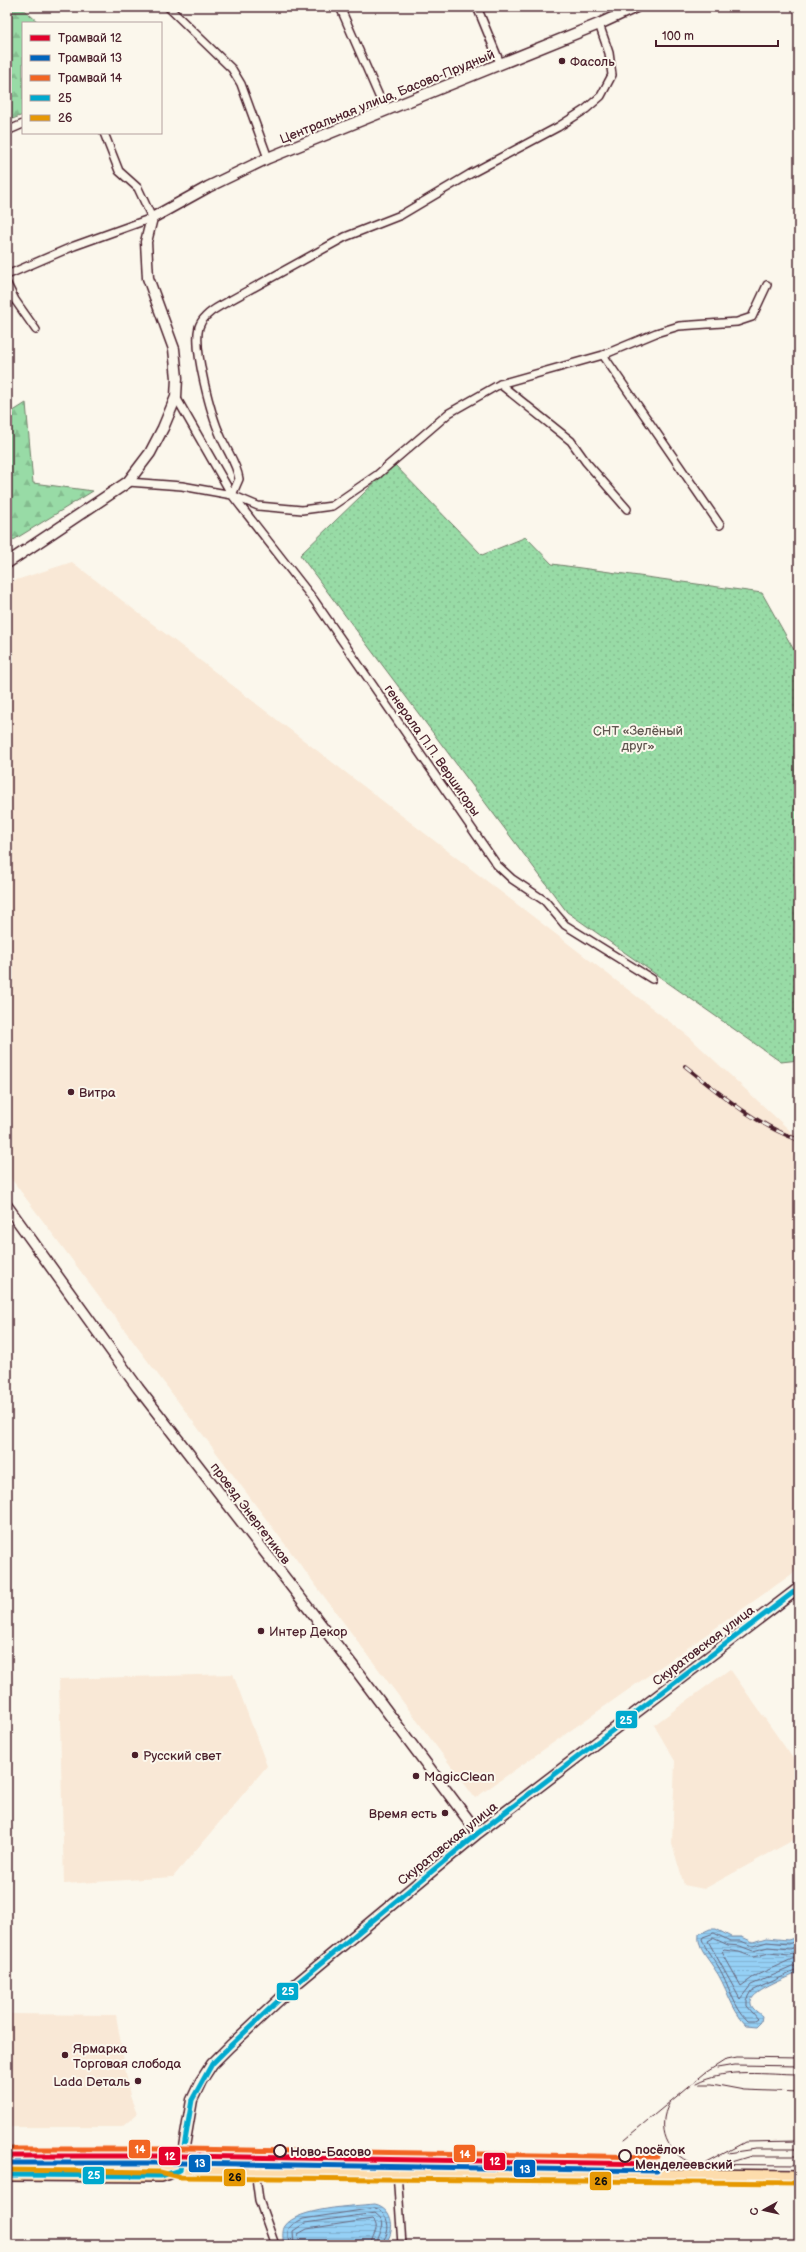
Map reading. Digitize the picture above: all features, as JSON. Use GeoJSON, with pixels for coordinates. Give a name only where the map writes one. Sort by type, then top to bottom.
{"type":"FeatureCollection","features":[{"type":"Feature","properties":{"kind":"main road"},"geometry":{"type":"LineString","coordinates":[[7,2163],[160,2165],[180,2170],[799,2176]]}},
{"type":"Feature","properties":{"kind":"main road"},"geometry":{"type":"LineString","coordinates":[[7,2174],[161,2176],[180,2170]]}},
{"type":"Feature","properties":{"kind":"street"},"geometry":{"type":"LineString","coordinates":[[168,7],[232,69],[241,84],[268,158]]}},
{"type":"Feature","properties":{"kind":"street"},"geometry":{"type":"LineString","coordinates":[[340,7],[385,110]]}},
{"type":"Feature","properties":{"kind":"street"},"geometry":{"type":"LineString","coordinates":[[477,7],[500,63]]}},
{"type":"Feature","properties":{"kind":"street","name":"Центральная улица, Басово-Прудный"},"geometry":{"type":"LineString","coordinates":[[152,218],[208,187],[268,158],[599,24],[636,7]]}},
{"type":"Feature","properties":{"kind":"street"},"geometry":{"type":"LineString","coordinates":[[232,495],[239,479],[221,437],[210,403],[199,340],[199,327],[203,320],[208,314],[220,306],[345,237],[401,215],[470,174],[558,127],[586,109],[600,96],[612,76],[609,52],[599,24]]}},
{"type":"Feature","properties":{"kind":"street"},"geometry":{"type":"LineString","coordinates":[[7,131],[22,124]]}},
{"type":"Feature","properties":{"kind":"street"},"geometry":{"type":"LineString","coordinates":[[7,563],[128,482],[150,453],[176,397],[177,378],[174,349],[148,278],[146,242],[152,218],[138,188],[119,171],[104,134]]}},
{"type":"Feature","properties":{"kind":"street"},"geometry":{"type":"LineString","coordinates":[[7,275],[74,246],[152,218]]}},
{"type":"Feature","properties":{"kind":"street"},"geometry":{"type":"LineString","coordinates":[[7,284],[15,300],[36,330]]}},
{"type":"Feature","properties":{"kind":"street"},"geometry":{"type":"LineString","coordinates":[[128,482],[182,486],[232,495],[258,506],[302,510],[332,506],[377,475],[448,413],[500,384],[603,355],[656,333],[679,326],[737,322],[752,317],[767,285]]}},
{"type":"Feature","properties":{"kind":"street"},"geometry":{"type":"LineString","coordinates":[[603,355],[720,525]]}},
{"type":"Feature","properties":{"kind":"street"},"geometry":{"type":"LineString","coordinates":[[500,384],[571,441],[586,462],[626,509]]}},
{"type":"Feature","properties":{"kind":"street","name":"генерала П.П. Вершигоры"},"geometry":{"type":"LineString","coordinates":[[176,397],[232,495],[314,600],[497,865],[544,901],[565,925],[652,980]]}},
{"type":"Feature","properties":{"kind":"street","name":"проезд Энергетиков"},"geometry":{"type":"LineString","coordinates":[[7,1206],[138,1388],[353,1666],[478,1833]]}},
{"type":"Feature","properties":{"kind":"street","name":"Скуратовская улица"},"geometry":{"type":"LineString","coordinates":[[180,2170],[192,2100],[200,2081],[212,2064],[296,1984],[478,1833],[799,1588]]}},
{"type":"Feature","properties":{"kind":"street"},"geometry":{"type":"LineString","coordinates":[[255,2170],[259,2200],[276,2245]]}},
{"type":"Feature","properties":{"kind":"street"},"geometry":{"type":"LineString","coordinates":[[398,2171],[402,2245]]}},
{"type":"Feature","properties":{"kind":"shaded area"},"geometry":{"type":"Polygon","coordinates":[[[72,562],[687,1035],[799,1139],[799,1569],[475,1798],[7,1173],[7,583],[72,562]]]}},
{"type":"Feature","properties":{"kind":"shaded area"},"geometry":{"type":"Polygon","coordinates":[[[730,1669],[799,1767],[799,1837],[704,1889],[684,1885],[672,1844],[675,1761],[654,1725],[730,1669]]]}},
{"type":"Feature","properties":{"kind":"shaded area"},"geometry":{"type":"Polygon","coordinates":[[[233,1674],[267,1766],[173,1877],[64,1884],[59,1679],[233,1674]]]}},
{"type":"Feature","properties":{"kind":"shaded area","name":"Ярмарка Торговая слобода"},"geometry":{"type":"Polygon","coordinates":[[[7,2014],[116,2015],[130,2096],[137,2114],[122,2127],[7,2127],[7,2014]]]}},
{"type":"Feature","properties":{"kind":"green space"},"geometry":{"type":"Polygon","coordinates":[[[7,7],[21,7],[38,22],[22,22],[22,115],[7,121],[7,7]]]}},
{"type":"Feature","properties":{"kind":"green space"},"geometry":{"type":"Polygon","coordinates":[[[26,403],[33,483],[93,491],[7,544],[7,415],[26,403]]]}},
{"type":"Feature","properties":{"kind":"green space","name":"СНТ «Зелёный друг»"},"geometry":{"type":"Polygon","coordinates":[[[394,464],[482,555],[526,537],[552,564],[762,593],[799,659],[799,1060],[781,1062],[567,912],[300,555],[394,464]]]}},
{"type":"Feature","properties":{"kind":"water"},"geometry":{"type":"Polygon","coordinates":[[[710,1929],[716,1929],[731,1937],[742,1937],[753,1942],[766,1938],[788,1940],[794,1938],[799,1932],[799,1972],[755,1995],[751,2004],[753,2008],[762,2016],[761,2022],[757,2026],[746,2025],[736,2011],[722,1982],[701,1948],[699,1934],[710,1929]]]}},
{"type":"Feature","properties":{"kind":"water"},"geometry":{"type":"Polygon","coordinates":[[[375,2204],[386,2210],[391,2222],[390,2234],[384,2245],[287,2245],[283,2241],[283,2231],[285,2226],[291,2220],[301,2215],[340,2207],[375,2204]]]}},
{"type":"Feature","properties":{"kind":"tram line"},"geometry":{"type":"LineString","coordinates":[[625,2139],[705,2073],[727,2059],[737,2057],[799,2058]]}},
{"type":"Feature","properties":{"kind":"tram line"},"geometry":{"type":"LineString","coordinates":[[717,2068],[735,2065],[799,2066]]}},
{"type":"Feature","properties":{"kind":"tram line"},"geometry":{"type":"LineString","coordinates":[[697,2083],[708,2078],[734,2073],[799,2074]]}},
{"type":"Feature","properties":{"kind":"tram line"},"geometry":{"type":"LineString","coordinates":[[700,2084],[712,2084],[744,2090],[799,2092]]}},
{"type":"Feature","properties":{"kind":"tram line"},"geometry":{"type":"LineString","coordinates":[[669,2104],[665,2113],[664,2122],[666,2139],[676,2153],[683,2159],[692,2163]]}},
{"type":"Feature","properties":{"kind":"tram line"},"geometry":{"type":"LineString","coordinates":[[706,2163],[745,2142],[799,2141]]}},
{"type":"Feature","properties":{"kind":"tram line","name":"14"},"geometry":{"type":"LineString","coordinates":[[7,2149],[182,2149],[657,2157]]}},
{"type":"Feature","properties":{"kind":"tram line"},"geometry":{"type":"LineString","coordinates":[[728,2153],[755,2149],[799,2149]]}},
{"type":"Feature","properties":{"kind":"tram line","name":"12"},"geometry":{"type":"LineString","coordinates":[[7,2156],[182,2156],[657,2164]]}},
{"type":"Feature","properties":{"kind":"tram line"},"geometry":{"type":"LineString","coordinates":[[731,2162],[751,2156],[799,2156]]}},
{"type":"Feature","properties":{"kind":"tram line","name":"13"},"geometry":{"type":"LineString","coordinates":[[7,2163],[182,2163],[657,2171]]}},
{"type":"Feature","properties":{"kind":"tram line"},"geometry":{"type":"LineString","coordinates":[[657,2164],[799,2165]]}},
{"type":"Feature","properties":{"kind":"railway"},"geometry":{"type":"LineString","coordinates":[[685,1066],[739,1108],[768,1126],[799,1140]]}},
{"type":"Feature","properties":{"kind":"transit line","name":"25"},"geometry":{"type":"LineString","coordinates":[[180,2170],[192,2100],[212,2064],[230,2046],[296,1984],[478,1833],[799,1588]]}},
{"type":"Feature","properties":{"kind":"transit line","name":"26"},"geometry":{"type":"LineString","coordinates":[[7,2170],[160,2172],[180,2177],[799,2183]]}},
{"type":"Feature","properties":{"kind":"transit line","name":"25"},"geometry":{"type":"LineString","coordinates":[[7,2175],[161,2176],[180,2170]]}},
{"type":"Feature","properties":{"kind":"place","name":"Фасоль"},"geometry":{"type":"Point","coordinates":[562,61]}},
{"type":"Feature","properties":{"kind":"place","name":"Витра"},"geometry":{"type":"Point","coordinates":[71,1092]}},
{"type":"Feature","properties":{"kind":"place","name":"Интер Декор"},"geometry":{"type":"Point","coordinates":[261,1631]}},
{"type":"Feature","properties":{"kind":"place","name":"Русский свет"},"geometry":{"type":"Point","coordinates":[135,1755]}},
{"type":"Feature","properties":{"kind":"place","name":"MagicClean"},"geometry":{"type":"Point","coordinates":[416,1776]}},
{"type":"Feature","properties":{"kind":"place","name":"Время есть"},"geometry":{"type":"Point","coordinates":[445,1813]}},
{"type":"Feature","properties":{"kind":"place","name":"Ярмарка Торговая слобода"},"geometry":{"type":"Point","coordinates":[65,2055]}},
{"type":"Feature","properties":{"kind":"place","name":"Lada Dеталь"},"geometry":{"type":"Point","coordinates":[138,2081]}},
{"type":"Feature","properties":{"kind":"place","name":"Ново-Басово"},"geometry":{"type":"Point","coordinates":[280,2151]}},
{"type":"Feature","properties":{"kind":"place","name":"посёлок Менделеевский"},"geometry":{"type":"Point","coordinates":[625,2156]}}]}
